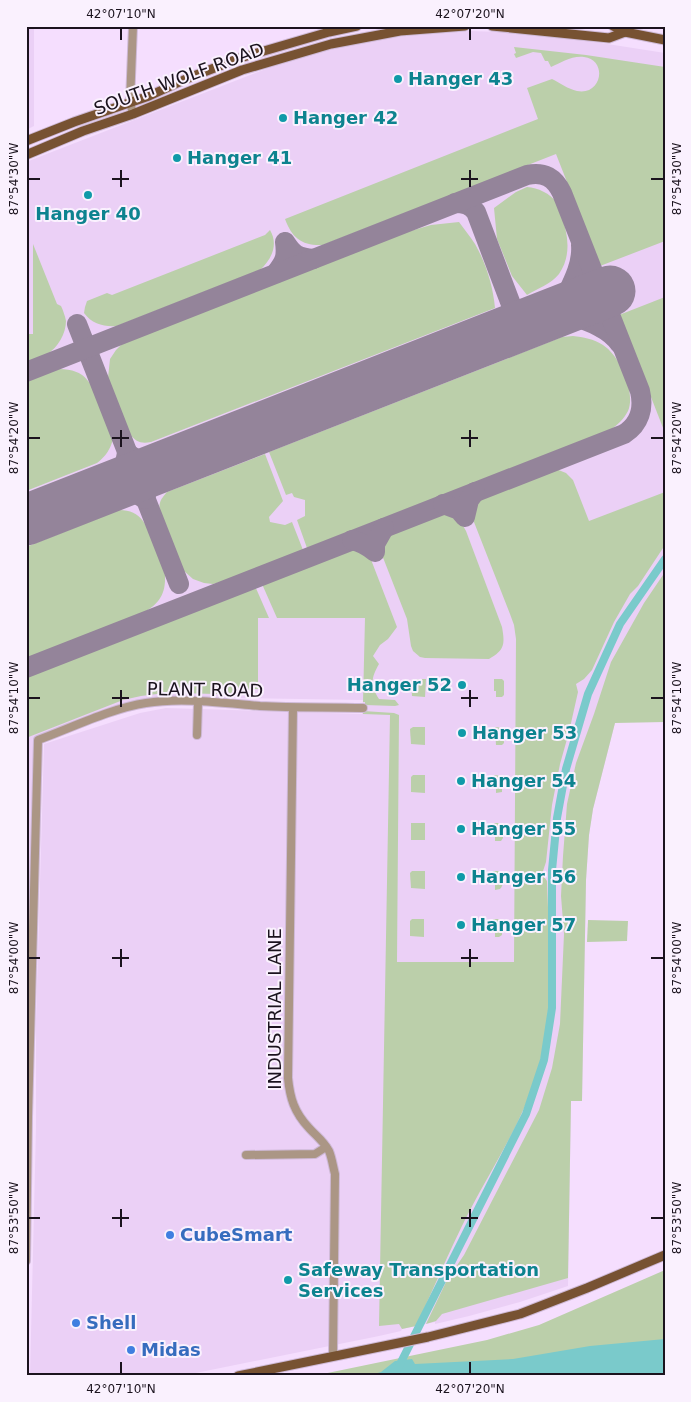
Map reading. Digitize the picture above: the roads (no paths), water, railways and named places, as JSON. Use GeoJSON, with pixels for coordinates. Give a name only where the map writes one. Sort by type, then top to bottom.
{"type":"FeatureCollection","features":[{"type":"Feature","properties":{"kind":"main road","name":"SOUTH WOLF ROAD"},"geometry":{"type":"LineString","coordinates":[[26,141],[149,96],[240,58],[329,32],[357,26]]}},
{"type":"Feature","properties":{"kind":"main road","name":"SOUTH WOLF ROAD"},"geometry":{"type":"LineString","coordinates":[[26,155],[242,70],[331,44],[400,30],[465,26]]}},
{"type":"Feature","properties":{"kind":"main road"},"geometry":{"type":"LineString","coordinates":[[492,26],[609,38],[625,32]]}},
{"type":"Feature","properties":{"kind":"main road"},"geometry":{"type":"LineString","coordinates":[[613,26],[625,32],[665,40]]}},
{"type":"Feature","properties":{"kind":"main road"},"geometry":{"type":"LineString","coordinates":[[238,1376],[428,1337],[520,1314],[665,1255]]}},
{"type":"Feature","properties":{"kind":"street"},"geometry":{"type":"LineString","coordinates":[[132,26],[130,102],[133,114]]}},
{"type":"Feature","properties":{"kind":"street","name":"PLANT ROAD"},"geometry":{"type":"LineString","coordinates":[[26,1262],[38,740],[126,707],[164,701],[293,708],[363,708]]}},
{"type":"Feature","properties":{"kind":"street"},"geometry":{"type":"LineString","coordinates":[[197,735],[198,702]]}},
{"type":"Feature","properties":{"kind":"street","name":"INDUSTRIAL LANE"},"geometry":{"type":"LineString","coordinates":[[293,708],[288,1078],[290,1097],[297,1113],[308,1128],[321,1138],[330,1153],[335,1174],[333,1356]]}},
{"type":"Feature","properties":{"kind":"street"},"geometry":{"type":"LineString","coordinates":[[246,1155],[315,1154],[326,1147]]}},
{"type":"Feature","properties":{"kind":"waterway"},"geometry":{"type":"LineString","coordinates":[[394,1376],[526,1114],[544,1060],[552,1008],[552,870],[557,818],[566,769],[588,694],[620,624],[665,559]]}},
{"type":"Feature","properties":{"kind":"place","name":"Hanger 43"},"geometry":{"type":"Point","coordinates":[398,79]}},
{"type":"Feature","properties":{"kind":"place","name":"Hanger 42"},"geometry":{"type":"Point","coordinates":[283,118]}},
{"type":"Feature","properties":{"kind":"place","name":"Hanger 41"},"geometry":{"type":"Point","coordinates":[177,158]}},
{"type":"Feature","properties":{"kind":"place","name":"Hanger 40"},"geometry":{"type":"Point","coordinates":[88,195]}},
{"type":"Feature","properties":{"kind":"place","name":"Hanger 52"},"geometry":{"type":"Point","coordinates":[462,685]}},
{"type":"Feature","properties":{"kind":"place","name":"Hanger 53"},"geometry":{"type":"Point","coordinates":[462,733]}},
{"type":"Feature","properties":{"kind":"place","name":"Hanger 54"},"geometry":{"type":"Point","coordinates":[461,781]}},
{"type":"Feature","properties":{"kind":"place","name":"Hanger 55"},"geometry":{"type":"Point","coordinates":[461,829]}},
{"type":"Feature","properties":{"kind":"place","name":"Hanger 56"},"geometry":{"type":"Point","coordinates":[461,877]}},
{"type":"Feature","properties":{"kind":"place","name":"Hanger 57"},"geometry":{"type":"Point","coordinates":[461,925]}},
{"type":"Feature","properties":{"kind":"place","name":"CubeSmart"},"geometry":{"type":"Point","coordinates":[170,1235]}},
{"type":"Feature","properties":{"kind":"place","name":"Safeway Transportation Services"},"geometry":{"type":"Point","coordinates":[288,1280]}},
{"type":"Feature","properties":{"kind":"place","name":"Shell"},"geometry":{"type":"Point","coordinates":[76,1323]}},
{"type":"Feature","properties":{"kind":"place","name":"Midas"},"geometry":{"type":"Point","coordinates":[131,1350]}}]}
